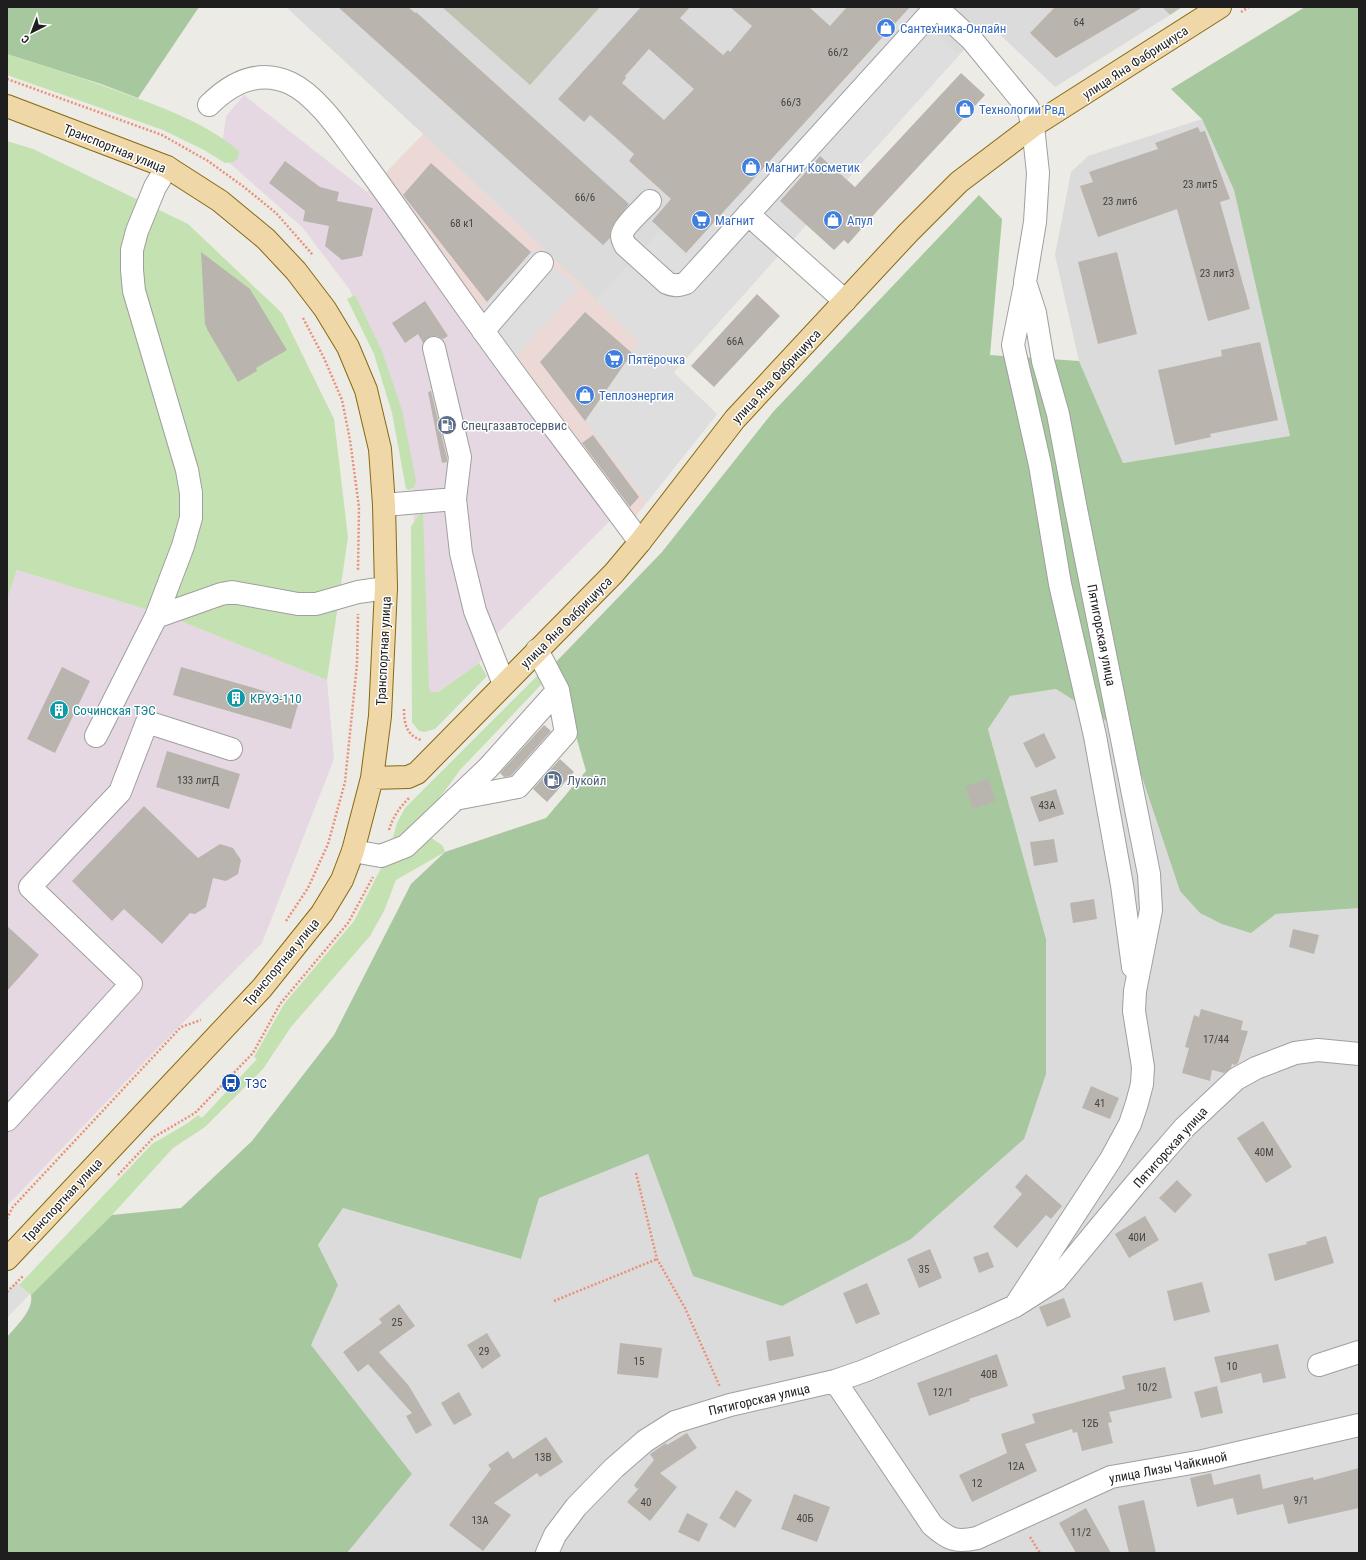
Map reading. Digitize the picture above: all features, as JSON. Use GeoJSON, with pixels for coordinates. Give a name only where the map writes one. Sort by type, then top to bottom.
{"type":"FeatureCollection","features":[{"type":"Feature","properties":{"kind":"main road","name":"улица Яна Фабрициуса"},"geometry":{"type":"LineString","coordinates":[[372,778],[408,777],[417,773],[537,650],[614,574],[735,419],[908,233],[959,182],[1033,126],[1220,7]]}},
{"type":"Feature","properties":{"kind":"main road","name":"Транспортная улица"},"geometry":{"type":"LineString","coordinates":[[7,106],[167,167],[220,201],[266,239],[296,271],[325,309],[348,347],[366,390],[380,449],[384,505],[386,588],[380,716],[372,778],[354,851],[342,880],[322,913],[262,988],[7,1258]]}},
{"type":"Feature","properties":{"kind":"street"},"geometry":{"type":"LineString","coordinates":[[650,201],[625,228],[622,235],[622,240],[625,245],[666,282],[673,286],[686,283],[936,7],[972,40],[1008,83]]}},
{"type":"Feature","properties":{"kind":"street"},"geometry":{"type":"LineString","coordinates":[[958,7],[982,29],[1008,83]]}},
{"type":"Feature","properties":{"kind":"street"},"geometry":{"type":"LineString","coordinates":[[209,105],[221,93],[237,84],[255,77],[274,78],[292,84],[312,99],[334,122],[483,330],[640,542]]}},
{"type":"Feature","properties":{"kind":"street","name":"Пятигорская улица"},"geometry":{"type":"LineString","coordinates":[[1008,83],[1028,108],[1033,126],[1038,173],[1035,222],[1013,345],[1040,465],[1060,584],[1096,736],[1126,906],[1135,991]]}},
{"type":"Feature","properties":{"kind":"street"},"geometry":{"type":"LineString","coordinates":[[96,736],[156,616],[183,546],[191,518],[191,493],[187,470],[134,291],[132,250],[137,231],[155,187],[167,167]]}},
{"type":"Feature","properties":{"kind":"street"},"geometry":{"type":"LineString","coordinates":[[748,214],[845,301]]}},
{"type":"Feature","properties":{"kind":"street"},"geometry":{"type":"LineString","coordinates":[[483,330],[542,263]]}},
{"type":"Feature","properties":{"kind":"street","name":"Пятигорская улица"},"geometry":{"type":"LineString","coordinates":[[1015,1306],[1111,1159],[1130,1124],[1142,1084],[1143,1067],[1134,1011],[1135,991],[1151,910],[1149,874],[1058,414],[1043,361],[1035,313],[1025,282]]}},
{"type":"Feature","properties":{"kind":"street"},"geometry":{"type":"LineString","coordinates":[[434,348],[460,457],[455,499],[461,553],[475,611],[504,684]]}},
{"type":"Feature","properties":{"kind":"street"},"geometry":{"type":"LineString","coordinates":[[384,505],[455,499]]}},
{"type":"Feature","properties":{"kind":"street"},"geometry":{"type":"LineString","coordinates":[[156,616],[221,594],[237,593],[298,604],[316,604],[358,592],[386,588]]}},
{"type":"Feature","properties":{"kind":"street"},"geometry":{"type":"LineString","coordinates":[[455,799],[518,787],[566,733],[558,690],[537,650]]}},
{"type":"Feature","properties":{"kind":"street"},"geometry":{"type":"LineString","coordinates":[[354,851],[381,856],[406,846],[488,768],[558,690]]}},
{"type":"Feature","properties":{"kind":"street"},"geometry":{"type":"LineString","coordinates":[[7,1120],[131,984],[30,887],[120,792],[147,722],[231,750]]}},
{"type":"Feature","properties":{"kind":"street","name":"Пятигорская улица"},"geometry":{"type":"LineString","coordinates":[[547,1553],[555,1535],[576,1507],[614,1468],[645,1441],[675,1422],[730,1405],[835,1381],[878,1365],[1015,1306],[1056,1280],[1184,1128],[1236,1079],[1256,1068],[1295,1053],[1318,1050],[1359,1054]]}},
{"type":"Feature","properties":{"kind":"street"},"geometry":{"type":"LineString","coordinates":[[1319,1365],[1359,1352]]}},
{"type":"Feature","properties":{"kind":"street","name":"улица Лизы Чайкиной"},"geometry":{"type":"LineString","coordinates":[[835,1381],[932,1524],[946,1537],[962,1547],[976,1538],[1111,1477],[1203,1461],[1359,1425]]}},
{"type":"Feature","properties":{"kind":"path"},"geometry":{"type":"LineString","coordinates":[[7,79],[162,135],[208,161],[244,187],[276,213],[304,243],[317,260]]}},
{"type":"Feature","properties":{"kind":"path"},"geometry":{"type":"LineString","coordinates":[[283,925],[308,888],[328,844],[345,782],[357,664],[359,507],[350,440],[342,400],[324,358],[301,315]]}},
{"type":"Feature","properties":{"kind":"path"},"geometry":{"type":"LineString","coordinates":[[404,703],[404,719],[407,730]]}},
{"type":"Feature","properties":{"kind":"path"},"geometry":{"type":"LineString","coordinates":[[115,1178],[154,1138],[195,1113],[253,1053],[280,1004],[348,923],[374,875]]}},
{"type":"Feature","properties":{"kind":"path"},"geometry":{"type":"LineString","coordinates":[[7,1219],[12,1208],[181,1027],[204,1018]]}},
{"type":"Feature","properties":{"kind":"path"},"geometry":{"type":"LineString","coordinates":[[636,1173],[657,1259],[685,1308],[718,1385],[730,1405]]}},
{"type":"Feature","properties":{"kind":"path"},"geometry":{"type":"LineString","coordinates":[[554,1301],[657,1259]]}},
{"type":"Feature","properties":{"kind":"path"},"geometry":{"type":"LineString","coordinates":[[7,1292],[27,1270]]}},
{"type":"Feature","properties":{"kind":"shaded area"},"geometry":{"type":"Polygon","coordinates":[[[286,7],[1162,7],[1170,15],[1055,87],[988,23],[673,373],[423,134],[286,7]]]}},
{"type":"Feature","properties":{"kind":"shaded area"},"geometry":{"type":"Polygon","coordinates":[[[442,7],[600,7],[530,85],[442,7]]]}},
{"type":"Feature","properties":{"kind":"shaded area"},"geometry":{"type":"Polygon","coordinates":[[[1162,7],[1182,7],[1170,15],[1162,7]]]}},
{"type":"Feature","properties":{"kind":"shaded area"},"geometry":{"type":"Polygon","coordinates":[[[908,9],[959,55],[673,372],[717,414],[647,502],[585,421],[639,342],[596,300],[661,230],[686,252],[908,9]]]}},
{"type":"Feature","properties":{"kind":"shaded area"},"geometry":{"type":"Polygon","coordinates":[[[244,95],[367,192],[387,212],[611,520],[498,633],[479,663],[429,698],[422,691],[412,480],[391,386],[350,290],[302,227],[234,167],[211,149],[223,138],[226,116],[244,95]]]}},
{"type":"Feature","properties":{"kind":"shaded area"},"geometry":{"type":"Polygon","coordinates":[[[1202,119],[1234,190],[1290,436],[1123,463],[1079,361],[1055,255],[1071,172],[1088,156],[1202,119]]]}},
{"type":"Feature","properties":{"kind":"shaded area"},"geometry":{"type":"Polygon","coordinates":[[[423,134],[717,414],[635,517],[387,212],[367,192],[423,134]]]}},
{"type":"Feature","properties":{"kind":"shaded area"},"geometry":{"type":"Polygon","coordinates":[[[534,249],[578,288],[514,359],[479,311],[534,249]]]}},
{"type":"Feature","properties":{"kind":"shaded area","name":"Сочинская ТЭС"},"geometry":{"type":"Polygon","coordinates":[[[17,570],[168,616],[327,680],[334,759],[262,943],[156,1050],[7,1206],[7,600],[17,570]]]}},
{"type":"Feature","properties":{"kind":"shaded area"},"geometry":{"type":"Polygon","coordinates":[[[1056,689],[1111,724],[1142,777],[1180,891],[1251,933],[1276,914],[1359,908],[1359,1553],[347,1553],[412,1474],[310,1345],[338,1285],[318,1246],[343,1208],[521,1259],[539,1198],[648,1154],[693,1276],[1046,1074],[1046,939],[988,729],[1010,696],[1056,689]]]}},
{"type":"Feature","properties":{"kind":"shaded area"},"geometry":{"type":"Polygon","coordinates":[[[16,1282],[30,1294],[7,1318],[7,1292],[16,1282]]]}},
{"type":"Feature","properties":{"kind":"green space"},"geometry":{"type":"Polygon","coordinates":[[[7,7],[199,7],[138,98],[101,84],[7,54],[7,7]]]}},
{"type":"Feature","properties":{"kind":"green space"},"geometry":{"type":"Polygon","coordinates":[[[1305,7],[1359,7],[1359,908],[1276,914],[1251,933],[1222,924],[1200,913],[1180,891],[1142,777],[1111,724],[1056,689],[1010,696],[988,729],[1046,939],[1046,1074],[1024,1139],[911,1239],[782,1306],[693,1276],[648,1154],[539,1198],[521,1259],[343,1208],[318,1245],[338,1285],[311,1345],[412,1474],[347,1553],[7,1553],[7,1337],[27,1312],[30,1306],[31,1295],[112,1215],[181,1208],[252,1141],[334,1035],[411,884],[445,852],[546,818],[586,771],[555,663],[662,552],[773,412],[979,195],[1002,219],[990,355],[1079,361],[1123,463],[1290,436],[1234,190],[1202,119],[1171,89],[1305,7]]]}},
{"type":"Feature","properties":{"kind":"green space"},"geometry":{"type":"Polygon","coordinates":[[[7,54],[71,75],[176,113],[202,126],[227,142],[239,151],[238,158],[234,162],[225,163],[204,150],[163,130],[7,75],[7,54]]]}},
{"type":"Feature","properties":{"kind":"green space"},"geometry":{"type":"Polygon","coordinates":[[[7,141],[33,149],[188,224],[282,313],[334,419],[348,537],[327,680],[168,616],[17,570],[7,600],[7,141]]]}},
{"type":"Feature","properties":{"kind":"green space"},"geometry":{"type":"Polygon","coordinates":[[[355,295],[382,351],[402,410],[416,481],[415,486],[410,490],[406,489],[392,413],[374,354],[347,299],[355,295]]]}},
{"type":"Feature","properties":{"kind":"green space"},"geometry":{"type":"Polygon","coordinates":[[[423,510],[429,688],[431,692],[438,692],[479,663],[487,676],[435,729],[425,732],[419,731],[412,722],[411,526],[423,510]]]}},
{"type":"Feature","properties":{"kind":"green space"},"geometry":{"type":"Polygon","coordinates":[[[550,663],[556,669],[460,770],[435,806],[415,830],[392,841],[397,823],[405,808],[550,663]]]}},
{"type":"Feature","properties":{"kind":"green space"},"geometry":{"type":"Polygon","coordinates":[[[426,834],[443,846],[445,852],[396,880],[384,911],[370,936],[291,1027],[263,1069],[205,1127],[173,1148],[112,1215],[31,1295],[19,1285],[152,1144],[188,1123],[198,1115],[202,1118],[257,1059],[254,1057],[284,1004],[354,921],[380,870],[385,864],[426,834]]]}},
{"type":"Feature","properties":{"kind":"building"},"geometry":{"type":"Polygon","coordinates":[[[338,7],[408,7],[415,13],[416,12],[629,204],[611,229],[610,238],[603,245],[338,7]]]}},
{"type":"Feature","properties":{"kind":"building"},"geometry":{"type":"Polygon","coordinates":[[[641,7],[690,7],[680,18],[723,55],[728,50],[730,52],[752,26],[730,7],[809,7],[830,26],[847,7],[910,7],[686,253],[652,221],[671,199],[629,161],[634,154],[590,115],[584,122],[558,99],[641,7]],[[649,49],[625,76],[626,78],[622,83],[664,120],[694,89],[649,49]]]}},
{"type":"Feature","properties":{"kind":"building"},"geometry":{"type":"Polygon","coordinates":[[[1055,7],[1143,7],[1056,58],[1030,33],[1055,7]]]}},
{"type":"Feature","properties":{"kind":"building"},"geometry":{"type":"Polygon","coordinates":[[[961,73],[985,95],[848,244],[844,240],[834,250],[780,201],[820,156],[855,187],[961,73]]]}},
{"type":"Feature","properties":{"kind":"building"},"geometry":{"type":"Polygon","coordinates":[[[1198,127],[1200,132],[1205,131],[1230,199],[1220,202],[1250,309],[1208,321],[1177,209],[1098,237],[1080,186],[1093,182],[1089,172],[1158,149],[1155,143],[1198,127]]]}},
{"type":"Feature","properties":{"kind":"building"},"geometry":{"type":"Polygon","coordinates":[[[285,161],[320,187],[339,192],[337,201],[373,208],[362,256],[342,260],[325,246],[329,226],[303,221],[305,211],[269,183],[285,161]]]}},
{"type":"Feature","properties":{"kind":"building"},"geometry":{"type":"Polygon","coordinates":[[[431,163],[531,252],[487,302],[403,195],[431,163]]]}},
{"type":"Feature","properties":{"kind":"building"},"geometry":{"type":"Polygon","coordinates":[[[201,252],[250,289],[287,350],[256,368],[257,371],[238,382],[205,324],[201,252]]]}},
{"type":"Feature","properties":{"kind":"building"},"geometry":{"type":"Polygon","coordinates":[[[1117,252],[1137,334],[1098,344],[1078,262],[1117,252]]]}},
{"type":"Feature","properties":{"kind":"building"},"geometry":{"type":"Polygon","coordinates":[[[757,294],[780,316],[714,387],[691,366],[757,294]]]}},
{"type":"Feature","properties":{"kind":"building"},"geometry":{"type":"Polygon","coordinates":[[[425,301],[448,336],[443,339],[437,336],[431,336],[423,343],[418,334],[405,343],[392,323],[425,301]]]}},
{"type":"Feature","properties":{"kind":"building"},"geometry":{"type":"Polygon","coordinates":[[[585,312],[632,353],[585,421],[540,362],[585,312]]]}},
{"type":"Feature","properties":{"kind":"building"},"geometry":{"type":"Polygon","coordinates":[[[1260,342],[1278,420],[1210,434],[1211,437],[1175,445],[1158,370],[1222,356],[1221,350],[1260,342]]]}},
{"type":"Feature","properties":{"kind":"building"},"geometry":{"type":"Polygon","coordinates":[[[431,391],[447,458],[447,462],[442,463],[428,392],[431,391]]]}},
{"type":"Feature","properties":{"kind":"building"},"geometry":{"type":"Polygon","coordinates":[[[593,435],[639,497],[630,507],[582,443],[593,435]]]}},
{"type":"Feature","properties":{"kind":"building","name":"Сочинская ТЭС"},"geometry":{"type":"Polygon","coordinates":[[[62,667],[90,681],[55,753],[27,739],[62,667]]]}},
{"type":"Feature","properties":{"kind":"building","name":"КРУЭ-110"},"geometry":{"type":"Polygon","coordinates":[[[181,667],[299,701],[291,729],[173,695],[181,667]]]}},
{"type":"Feature","properties":{"kind":"building"},"geometry":{"type":"Polygon","coordinates":[[[544,725],[551,731],[511,776],[504,777],[500,773],[544,725]]]}},
{"type":"Feature","properties":{"kind":"building"},"geometry":{"type":"Polygon","coordinates":[[[1044,733],[1056,758],[1036,768],[1023,743],[1044,733]]]}},
{"type":"Feature","properties":{"kind":"building"},"geometry":{"type":"Polygon","coordinates":[[[167,751],[240,774],[229,809],[156,787],[167,751]]]}},
{"type":"Feature","properties":{"kind":"building","name":"Лукойл"},"geometry":{"type":"Polygon","coordinates":[[[560,759],[574,772],[547,802],[533,789],[560,759]]]}},
{"type":"Feature","properties":{"kind":"building"},"geometry":{"type":"Polygon","coordinates":[[[988,778],[996,801],[973,809],[965,787],[988,778]]]}},
{"type":"Feature","properties":{"kind":"building"},"geometry":{"type":"Polygon","coordinates":[[[1056,789],[1064,814],[1039,822],[1030,797],[1056,789]]]}},
{"type":"Feature","properties":{"kind":"building"},"geometry":{"type":"Polygon","coordinates":[[[144,806],[198,858],[220,844],[233,848],[241,860],[238,874],[226,881],[213,878],[206,907],[195,914],[190,913],[162,944],[124,909],[112,921],[72,881],[144,806]]]}},
{"type":"Feature","properties":{"kind":"building"},"geometry":{"type":"Polygon","coordinates":[[[1054,839],[1058,862],[1034,866],[1030,842],[1054,839]]]}},
{"type":"Feature","properties":{"kind":"building"},"geometry":{"type":"Polygon","coordinates":[[[1094,899],[1097,919],[1073,923],[1070,903],[1094,899]]]}},
{"type":"Feature","properties":{"kind":"building"},"geometry":{"type":"Polygon","coordinates":[[[7,926],[39,955],[7,991],[7,926]]]}},
{"type":"Feature","properties":{"kind":"building"},"geometry":{"type":"Polygon","coordinates":[[[1293,929],[1319,935],[1314,954],[1289,947],[1293,929]]]}},
{"type":"Feature","properties":{"kind":"building"},"geometry":{"type":"Polygon","coordinates":[[[1201,1009],[1243,1021],[1241,1030],[1248,1031],[1238,1063],[1235,1065],[1232,1064],[1231,1068],[1224,1073],[1212,1070],[1210,1081],[1182,1073],[1189,1048],[1185,1047],[1194,1015],[1199,1017],[1201,1009]]]}},
{"type":"Feature","properties":{"kind":"building"},"geometry":{"type":"Polygon","coordinates":[[[1091,1086],[1119,1098],[1110,1119],[1082,1108],[1091,1086]]]}},
{"type":"Feature","properties":{"kind":"building"},"geometry":{"type":"Polygon","coordinates":[[[1263,1121],[1292,1167],[1266,1183],[1237,1138],[1263,1121]]]}},
{"type":"Feature","properties":{"kind":"building"},"geometry":{"type":"Polygon","coordinates":[[[1026,1174],[1062,1206],[1051,1219],[1046,1215],[1017,1248],[993,1227],[1022,1194],[1015,1187],[1026,1174]]]}},
{"type":"Feature","properties":{"kind":"building"},"geometry":{"type":"Polygon","coordinates":[[[1177,1180],[1192,1195],[1175,1213],[1159,1198],[1177,1180]]]}},
{"type":"Feature","properties":{"kind":"building"},"geometry":{"type":"Polygon","coordinates":[[[1145,1216],[1159,1240],[1129,1258],[1115,1234],[1145,1216]]]}},
{"type":"Feature","properties":{"kind":"building"},"geometry":{"type":"Polygon","coordinates":[[[1326,1236],[1334,1263],[1275,1281],[1268,1254],[1307,1244],[1306,1242],[1326,1236]]]}},
{"type":"Feature","properties":{"kind":"building"},"geometry":{"type":"Polygon","coordinates":[[[930,1249],[942,1278],[919,1288],[907,1259],[930,1249]]]}},
{"type":"Feature","properties":{"kind":"building"},"geometry":{"type":"Polygon","coordinates":[[[988,1252],[994,1267],[979,1273],[973,1257],[988,1252]]]}},
{"type":"Feature","properties":{"kind":"building"},"geometry":{"type":"Polygon","coordinates":[[[1202,1282],[1210,1312],[1174,1321],[1167,1291],[1202,1282]]]}},
{"type":"Feature","properties":{"kind":"building"},"geometry":{"type":"Polygon","coordinates":[[[867,1283],[880,1314],[856,1324],[843,1293],[867,1283]]]}},
{"type":"Feature","properties":{"kind":"building"},"geometry":{"type":"Polygon","coordinates":[[[1064,1298],[1071,1317],[1047,1327],[1039,1307],[1064,1298]]]}},
{"type":"Feature","properties":{"kind":"building"},"geometry":{"type":"Polygon","coordinates":[[[399,1304],[415,1326],[379,1352],[409,1386],[432,1425],[416,1434],[406,1416],[412,1413],[368,1364],[358,1372],[343,1352],[382,1323],[379,1319],[399,1304]]]}},
{"type":"Feature","properties":{"kind":"building"},"geometry":{"type":"Polygon","coordinates":[[[487,1333],[501,1356],[482,1369],[467,1345],[487,1333]]]}},
{"type":"Feature","properties":{"kind":"building"},"geometry":{"type":"Polygon","coordinates":[[[790,1336],[794,1356],[769,1361],[766,1341],[790,1336]]]}},
{"type":"Feature","properties":{"kind":"building"},"geometry":{"type":"Polygon","coordinates":[[[620,1343],[662,1348],[658,1378],[617,1374],[620,1343]]]}},
{"type":"Feature","properties":{"kind":"building"},"geometry":{"type":"Polygon","coordinates":[[[1278,1344],[1286,1378],[1263,1383],[1261,1373],[1221,1383],[1214,1357],[1278,1344]]]}},
{"type":"Feature","properties":{"kind":"building"},"geometry":{"type":"Polygon","coordinates":[[[997,1354],[1008,1386],[969,1399],[970,1401],[929,1416],[917,1383],[997,1354]]]}},
{"type":"Feature","properties":{"kind":"building"},"geometry":{"type":"Polygon","coordinates":[[[1165,1367],[1172,1398],[1109,1412],[1112,1422],[1108,1423],[1113,1443],[1082,1451],[1077,1432],[1073,1433],[1072,1429],[1025,1444],[1037,1471],[972,1502],[959,1475],[1007,1453],[1001,1434],[1035,1423],[1032,1414],[1125,1389],[1122,1376],[1165,1367]]]}},
{"type":"Feature","properties":{"kind":"building"},"geometry":{"type":"Polygon","coordinates":[[[1217,1386],[1223,1413],[1201,1418],[1194,1392],[1217,1386]]]}},
{"type":"Feature","properties":{"kind":"building"},"geometry":{"type":"Polygon","coordinates":[[[459,1392],[472,1415],[454,1425],[441,1403],[459,1392]]]}},
{"type":"Feature","properties":{"kind":"building"},"geometry":{"type":"Polygon","coordinates":[[[687,1433],[697,1448],[660,1473],[677,1487],[650,1521],[627,1502],[640,1487],[637,1489],[634,1485],[654,1460],[650,1454],[666,1443],[667,1445],[687,1433]]]}},
{"type":"Feature","properties":{"kind":"building"},"geometry":{"type":"Polygon","coordinates":[[[546,1437],[563,1462],[540,1477],[537,1473],[494,1503],[511,1515],[483,1551],[449,1525],[491,1469],[488,1465],[508,1451],[513,1459],[546,1437]]]}},
{"type":"Feature","properties":{"kind":"building"},"geometry":{"type":"Polygon","coordinates":[[[1359,1468],[1359,1508],[1288,1524],[1283,1504],[1237,1515],[1233,1498],[1197,1507],[1190,1478],[1211,1473],[1214,1485],[1260,1474],[1263,1489],[1313,1477],[1314,1480],[1359,1468]]]}},
{"type":"Feature","properties":{"kind":"building"},"geometry":{"type":"Polygon","coordinates":[[[736,1490],[752,1500],[735,1528],[719,1518],[736,1490]]]}},
{"type":"Feature","properties":{"kind":"building"},"geometry":{"type":"Polygon","coordinates":[[[794,1494],[830,1507],[817,1542],[781,1529],[794,1494]]]}},
{"type":"Feature","properties":{"kind":"building"},"geometry":{"type":"Polygon","coordinates":[[[1144,1500],[1156,1553],[1129,1553],[1118,1506],[1144,1500]]]}},
{"type":"Feature","properties":{"kind":"building"},"geometry":{"type":"Polygon","coordinates":[[[1086,1508],[1111,1553],[1076,1553],[1059,1523],[1086,1508]]]}},
{"type":"Feature","properties":{"kind":"building"},"geometry":{"type":"Polygon","coordinates":[[[687,1513],[708,1524],[699,1542],[678,1532],[687,1513]]]}},
{"type":"Feature","properties":{"kind":"place","name":"Сантехника-Онлайн"},"geometry":{"type":"Point","coordinates":[886,28]}},
{"type":"Feature","properties":{"kind":"place","name":"Технологии Рвд"},"geometry":{"type":"Point","coordinates":[965,109]}},
{"type":"Feature","properties":{"kind":"place","name":"Магнит Косметик"},"geometry":{"type":"Point","coordinates":[751,167]}},
{"type":"Feature","properties":{"kind":"place","name":"Магнит"},"geometry":{"type":"Point","coordinates":[701,220]}},
{"type":"Feature","properties":{"kind":"place","name":"Апул"},"geometry":{"type":"Point","coordinates":[833,220]}},
{"type":"Feature","properties":{"kind":"place","name":"Пятёрочка"},"geometry":{"type":"Point","coordinates":[614,359]}},
{"type":"Feature","properties":{"kind":"place","name":"Теплоэнергия"},"geometry":{"type":"Point","coordinates":[585,395]}},
{"type":"Feature","properties":{"kind":"place","name":"Спецгазавтосервис"},"geometry":{"type":"Point","coordinates":[447,425]}},
{"type":"Feature","properties":{"kind":"place","name":"КРУЭ-110"},"geometry":{"type":"Point","coordinates":[236,698]}},
{"type":"Feature","properties":{"kind":"place","name":"Сочинская ТЭС"},"geometry":{"type":"Point","coordinates":[59,710]}},
{"type":"Feature","properties":{"kind":"place","name":"Лукойл"},"geometry":{"type":"Point","coordinates":[553,780]}},
{"type":"Feature","properties":{"kind":"place","name":"ТЭС"},"geometry":{"type":"Point","coordinates":[231,1083]}}]}
